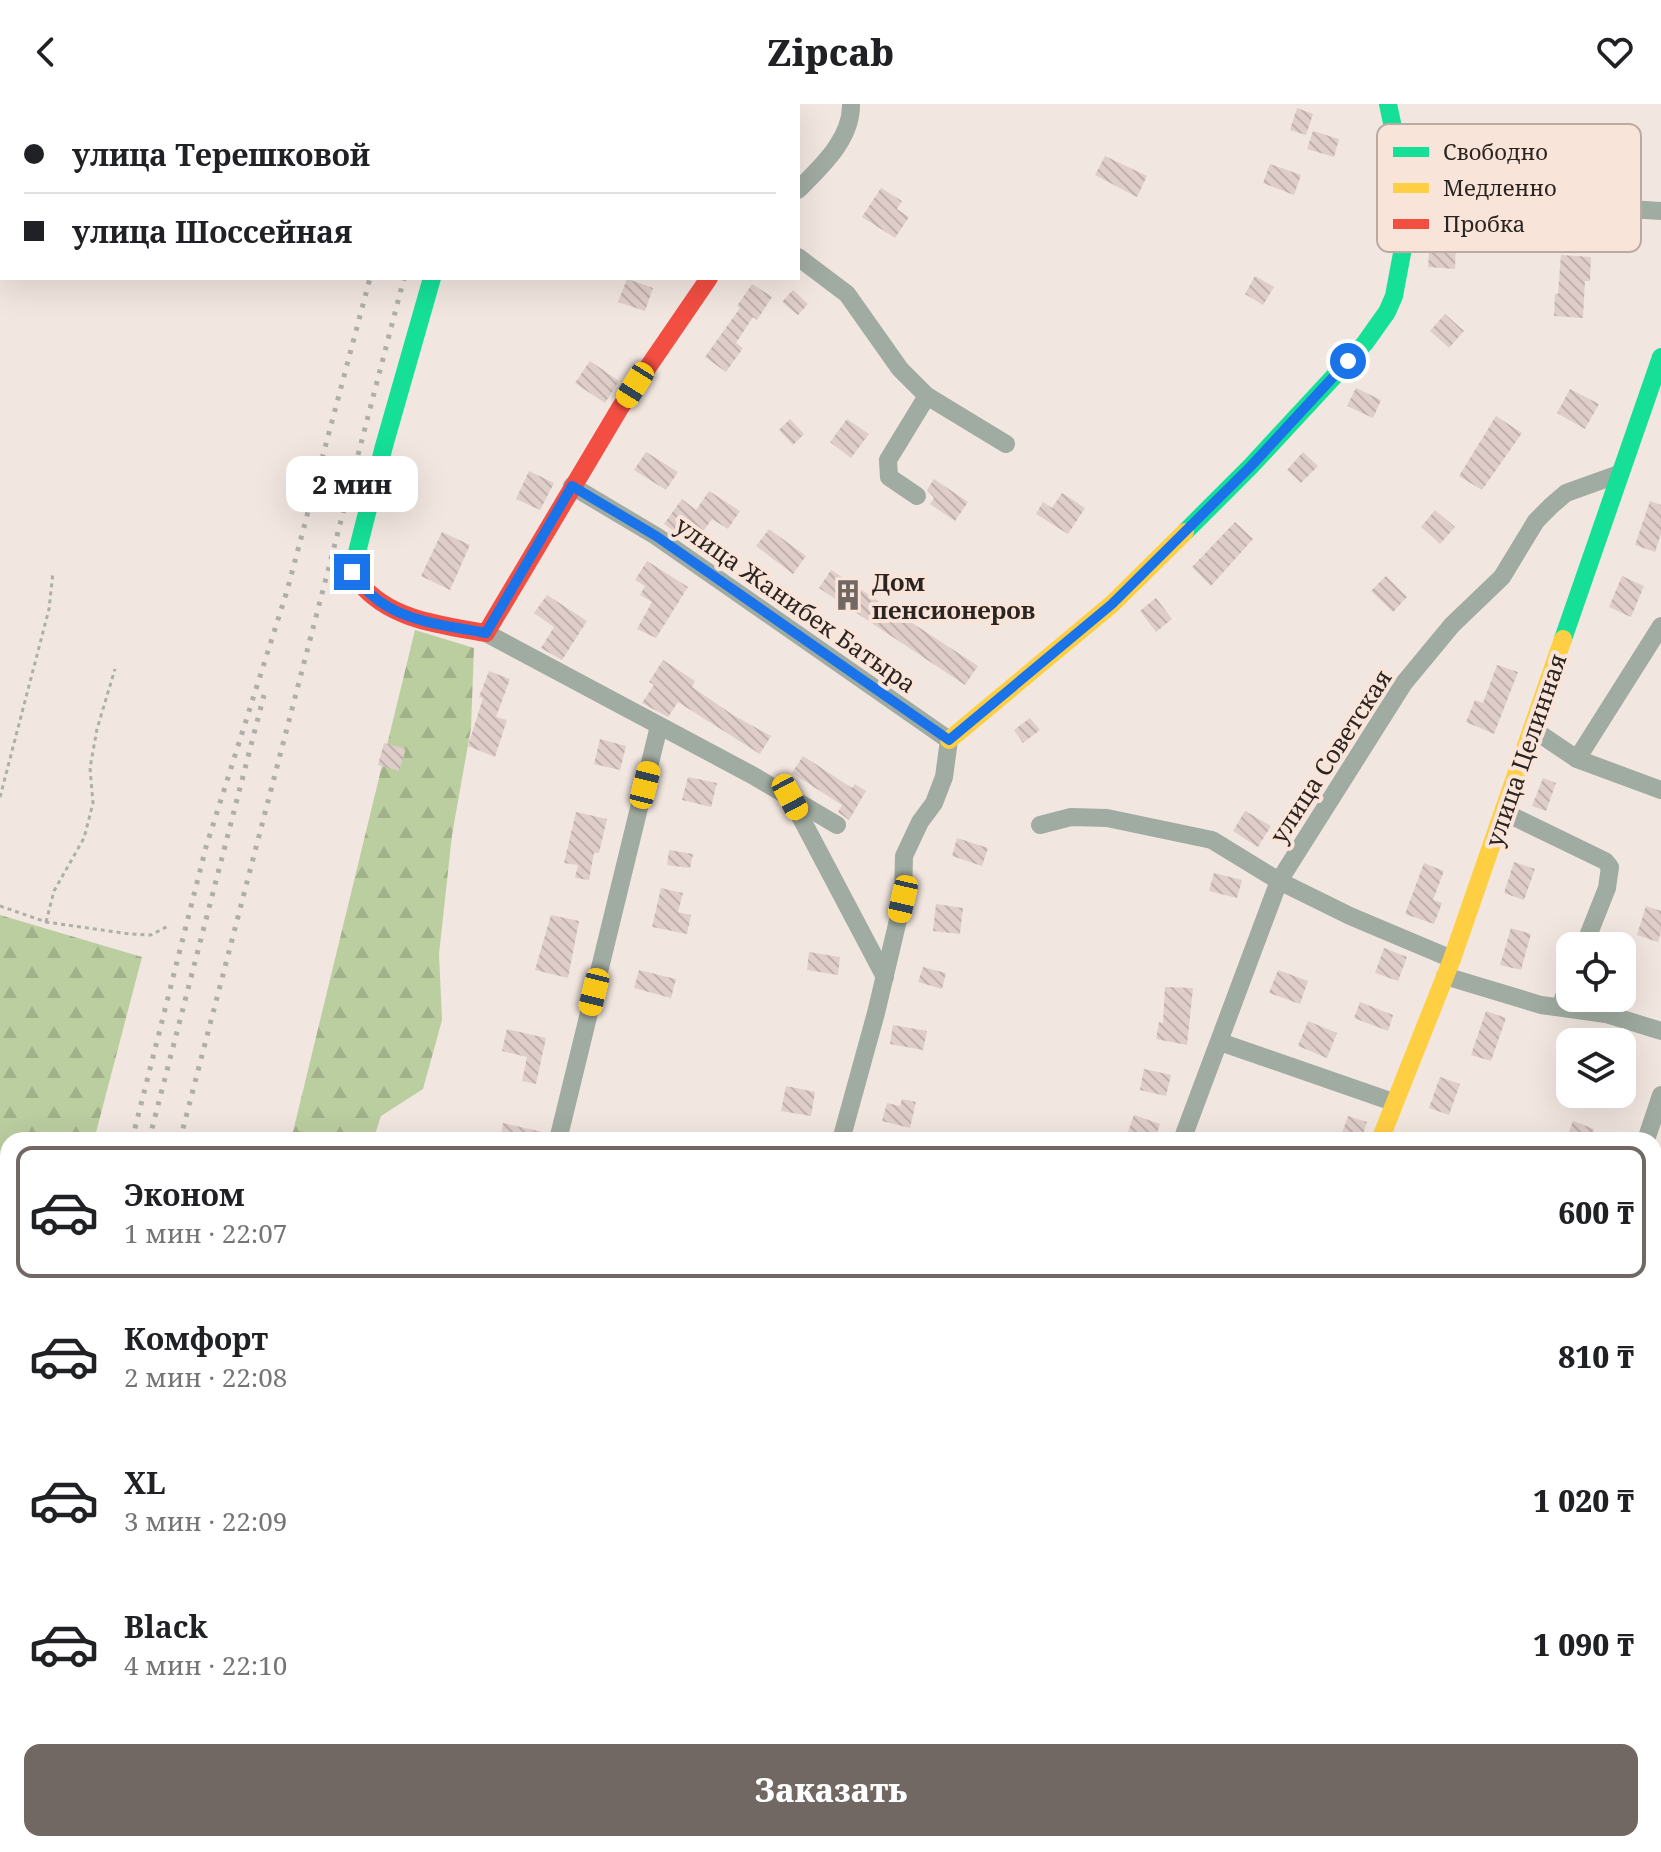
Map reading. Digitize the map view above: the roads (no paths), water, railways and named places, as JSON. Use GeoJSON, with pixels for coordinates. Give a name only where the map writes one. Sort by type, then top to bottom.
{"type":"FeatureCollection","features":[{"type":"Feature","properties":{"kind":"street"},"geometry":{"type":"LineString","coordinates":[[800,188],[843,138],[851,104]]}},
{"type":"Feature","properties":{"kind":"street"},"geometry":{"type":"LineString","coordinates":[[1388,104],[1392,124]]}},
{"type":"Feature","properties":{"kind":"street"},"geometry":{"type":"LineString","coordinates":[[1641,210],[1661,211]]}},
{"type":"Feature","properties":{"kind":"street"},"geometry":{"type":"LineString","coordinates":[[843,1132],[903,899],[904,856],[920,822],[934,803],[944,777],[949,740],[1112,604],[1251,466],[1365,343],[1387,312],[1394,296],[1402,252]]}},
{"type":"Feature","properties":{"kind":"street"},"geometry":{"type":"LineString","coordinates":[[800,259],[847,294],[900,369],[927,396],[1006,444]]}},
{"type":"Feature","properties":{"kind":"street"},"geometry":{"type":"LineString","coordinates":[[431,280],[352,572],[361,586],[378,603],[400,614],[486,633],[837,825]]}},
{"type":"Feature","properties":{"kind":"street"},"geometry":{"type":"LineString","coordinates":[[486,633],[572,486],[667,334],[708,280]]}},
{"type":"Feature","properties":{"kind":"street","name":"улица Целинная"},"geometry":{"type":"LineString","coordinates":[[1383,1132],[1449,967],[1534,730],[1661,357]]}},
{"type":"Feature","properties":{"kind":"street"},"geometry":{"type":"LineString","coordinates":[[917,496],[889,477],[888,460],[927,396]]}},
{"type":"Feature","properties":{"kind":"street","name":"улица Советская"},"geometry":{"type":"LineString","coordinates":[[1185,1132],[1279,881],[1404,683],[1452,625],[1502,577],[1536,521],[1566,493],[1619,474]]}},
{"type":"Feature","properties":{"kind":"street","name":"улица Жанибек Батыра"},"geometry":{"type":"LineString","coordinates":[[572,486],[656,536],[949,740]]}},
{"type":"Feature","properties":{"kind":"street"},"geometry":{"type":"LineString","coordinates":[[1577,759],[1661,626]]}},
{"type":"Feature","properties":{"kind":"street"},"geometry":{"type":"LineString","coordinates":[[560,1132],[659,726]]}},
{"type":"Feature","properties":{"kind":"street"},"geometry":{"type":"LineString","coordinates":[[1534,730],[1577,759],[1661,790]]}},
{"type":"Feature","properties":{"kind":"street"},"geometry":{"type":"LineString","coordinates":[[790,797],[885,977]]}},
{"type":"Feature","properties":{"kind":"street"},"geometry":{"type":"LineString","coordinates":[[1504,812],[1605,861],[1610,867],[1607,888],[1590,932]]}},
{"type":"Feature","properties":{"kind":"street"},"geometry":{"type":"LineString","coordinates":[[1040,825],[1071,817],[1107,818],[1212,840],[1279,881],[1449,967],[1541,1005],[1556,1007]]}},
{"type":"Feature","properties":{"kind":"street"},"geometry":{"type":"LineString","coordinates":[[1593,1012],[1661,1031]]}},
{"type":"Feature","properties":{"kind":"street"},"geometry":{"type":"LineString","coordinates":[[1220,1042],[1393,1102]]}},
{"type":"Feature","properties":{"kind":"street"},"geometry":{"type":"LineString","coordinates":[[1649,1132],[1661,1095]]}},
{"type":"Feature","properties":{"kind":"railway"},"geometry":{"type":"LineString","coordinates":[[134,1132],[206,847],[287,591],[369,280]]}},
{"type":"Feature","properties":{"kind":"railway"},"geometry":{"type":"LineString","coordinates":[[182,1132],[403,280]]}},
{"type":"Feature","properties":{"kind":"railway"},"geometry":{"type":"LineString","coordinates":[[151,1132],[264,695]]}},
{"type":"Feature","properties":{"kind":"place","name":"Дом пенсионеров"},"geometry":{"type":"Point","coordinates":[848,595]}}]}
